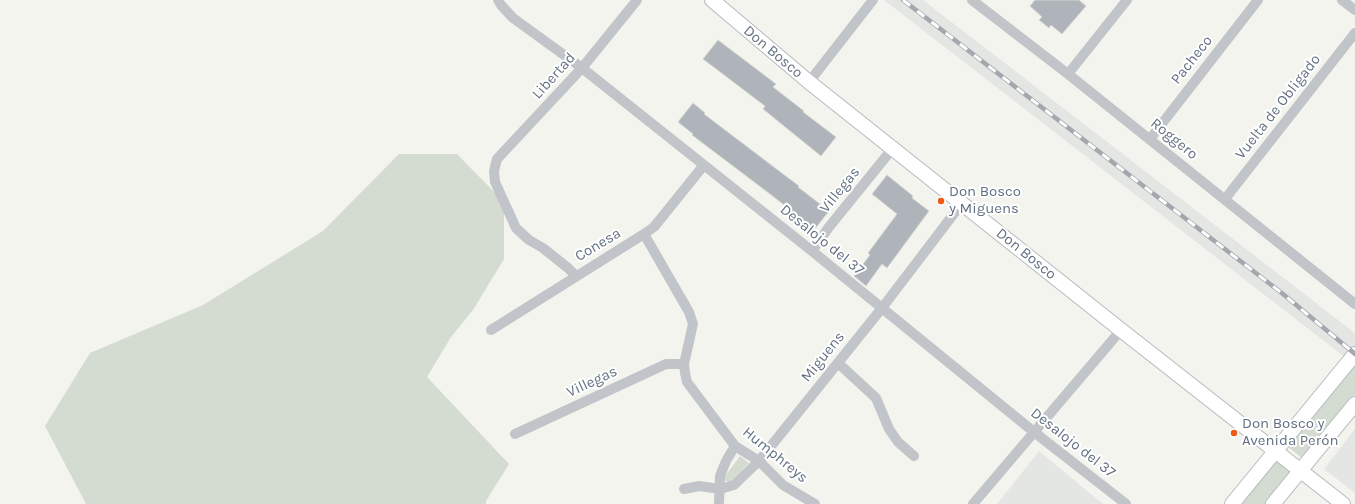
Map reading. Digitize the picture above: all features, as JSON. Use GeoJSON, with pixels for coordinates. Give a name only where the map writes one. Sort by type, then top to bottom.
{"type":"FeatureCollection","features":[{"type":"Feature","properties":{"kind":"street","name":"Desalojo del 37"},"geometry":{"type":"LineString","coordinates":[[498,0],[501,6],[513,18],[582,68],[812,250],[1034,432],[1126,504]]}},
{"type":"Feature","properties":{"kind":"street","name":"Libertad"},"geometry":{"type":"LineString","coordinates":[[576,276],[543,248],[528,240],[516,228],[495,182],[494,171],[497,159],[582,68],[637,0]]}},
{"type":"Feature","properties":{"kind":"street","name":"Don Bosco"},"geometry":{"type":"LineString","coordinates":[[712,0],[809,82],[1343,504]]}},
{"type":"Feature","properties":{"kind":"street"},"geometry":{"type":"LineString","coordinates":[[809,82],[873,0]]}},
{"type":"Feature","properties":{"kind":"street","name":"Roggero"},"geometry":{"type":"LineString","coordinates":[[972,0],[1150,139],[1355,304]]}},
{"type":"Feature","properties":{"kind":"street"},"geometry":{"type":"LineString","coordinates":[[1068,74],[1127,0]]}},
{"type":"Feature","properties":{"kind":"street","name":"Pacheco"},"geometry":{"type":"LineString","coordinates":[[1150,139],[1258,0]]}},
{"type":"Feature","properties":{"kind":"street"},"geometry":{"type":"LineString","coordinates":[[1342,0],[1355,10]]}},
{"type":"Feature","properties":{"kind":"street","name":"Vuelta de Obligado"},"geometry":{"type":"LineString","coordinates":[[1225,199],[1355,33]]}},
{"type":"Feature","properties":{"kind":"street","name":"Villegas"},"geometry":{"type":"LineString","coordinates":[[812,250],[893,148]]}},
{"type":"Feature","properties":{"kind":"street","name":"Conesa"},"geometry":{"type":"LineString","coordinates":[[491,330],[654,227],[704,165]]}},
{"type":"Feature","properties":{"kind":"street","name":"Miguens"},"geometry":{"type":"LineString","coordinates":[[720,489],[734,485],[758,461],[882,308],[962,203]]}},
{"type":"Feature","properties":{"kind":"street","name":"Humphreys"},"geometry":{"type":"LineString","coordinates":[[644,234],[689,312],[693,324],[684,364],[688,382],[735,446],[758,461],[783,485],[815,504]]}},
{"type":"Feature","properties":{"kind":"street"},"geometry":{"type":"LineString","coordinates":[[973,504],[1121,330]]}},
{"type":"Feature","properties":{"kind":"street"},"geometry":{"type":"LineString","coordinates":[[1232,504],[1355,354]]}},
{"type":"Feature","properties":{"kind":"street"},"geometry":{"type":"LineString","coordinates":[[838,363],[876,398],[889,428],[898,442],[914,456]]}},
{"type":"Feature","properties":{"kind":"street","name":"Villegas"},"geometry":{"type":"LineString","coordinates":[[515,434],[666,364],[684,364]]}},
{"type":"Feature","properties":{"kind":"street"},"geometry":{"type":"LineString","coordinates":[[1273,504],[1355,404]]}},
{"type":"Feature","properties":{"kind":"street"},"geometry":{"type":"LineString","coordinates":[[719,504],[720,476],[726,461],[735,446]]}},
{"type":"Feature","properties":{"kind":"street"},"geometry":{"type":"LineString","coordinates":[[684,489],[699,486],[720,489]]}},
{"type":"Feature","properties":{"kind":"shaded area"},"geometry":{"type":"Polygon","coordinates":[[[884,0],[923,0],[1355,333],[1355,365],[884,0]]]}},
{"type":"Feature","properties":{"kind":"shaded area"},"geometry":{"type":"Polygon","coordinates":[[[399,154],[457,154],[504,202],[504,259],[473,310],[451,337],[427,377],[509,464],[486,501],[486,504],[86,504],[45,426],[90,353],[203,305],[323,231],[399,154]]]}},
{"type":"Feature","properties":{"kind":"shaded area"},"geometry":{"type":"Polygon","coordinates":[[[1355,364],[1355,394],[1302,458],[1288,447],[1355,364]]]}},
{"type":"Feature","properties":{"kind":"shaded area"},"geometry":{"type":"Polygon","coordinates":[[[1355,429],[1355,493],[1324,469],[1355,429]]]}},
{"type":"Feature","properties":{"kind":"shaded area"},"geometry":{"type":"Polygon","coordinates":[[[1039,451],[1103,504],[997,504],[1039,451]]]}},
{"type":"Feature","properties":{"kind":"shaded area"},"geometry":{"type":"Polygon","coordinates":[[[740,456],[749,463],[730,482],[725,481],[725,476],[740,456]]]}},
{"type":"Feature","properties":{"kind":"shaded area"},"geometry":{"type":"Polygon","coordinates":[[[1277,459],[1292,471],[1265,504],[1241,504],[1277,459]]]}},
{"type":"Feature","properties":{"kind":"building"},"geometry":{"type":"Polygon","coordinates":[[[1035,0],[1079,0],[1086,6],[1062,34],[1051,25],[1049,28],[1039,20],[1042,17],[1030,6],[1035,0]]]}},
{"type":"Feature","properties":{"kind":"building"},"geometry":{"type":"Polygon","coordinates":[[[718,40],[776,84],[773,87],[836,137],[821,156],[763,109],[765,106],[703,59],[718,40]]]}},
{"type":"Feature","properties":{"kind":"building"},"geometry":{"type":"Polygon","coordinates":[[[693,103],[705,113],[704,114],[799,186],[798,187],[829,211],[814,230],[787,210],[788,208],[692,135],[693,134],[678,122],[693,103]]]}},
{"type":"Feature","properties":{"kind":"building"},"geometry":{"type":"Polygon","coordinates":[[[887,175],[929,211],[887,268],[882,264],[866,286],[854,276],[870,255],[868,253],[897,214],[872,194],[887,175]]]}},
{"type":"Feature","properties":{"kind":"railway"},"geometry":{"type":"LineString","coordinates":[[903,0],[1283,294],[1355,354]]}},
{"type":"Feature","properties":{"kind":"place","name":"Don Bosco y Miguens"},"geometry":{"type":"Point","coordinates":[941,201]}},
{"type":"Feature","properties":{"kind":"place","name":"Don Bosco y Avenida Perón"},"geometry":{"type":"Point","coordinates":[1234,433]}}]}
